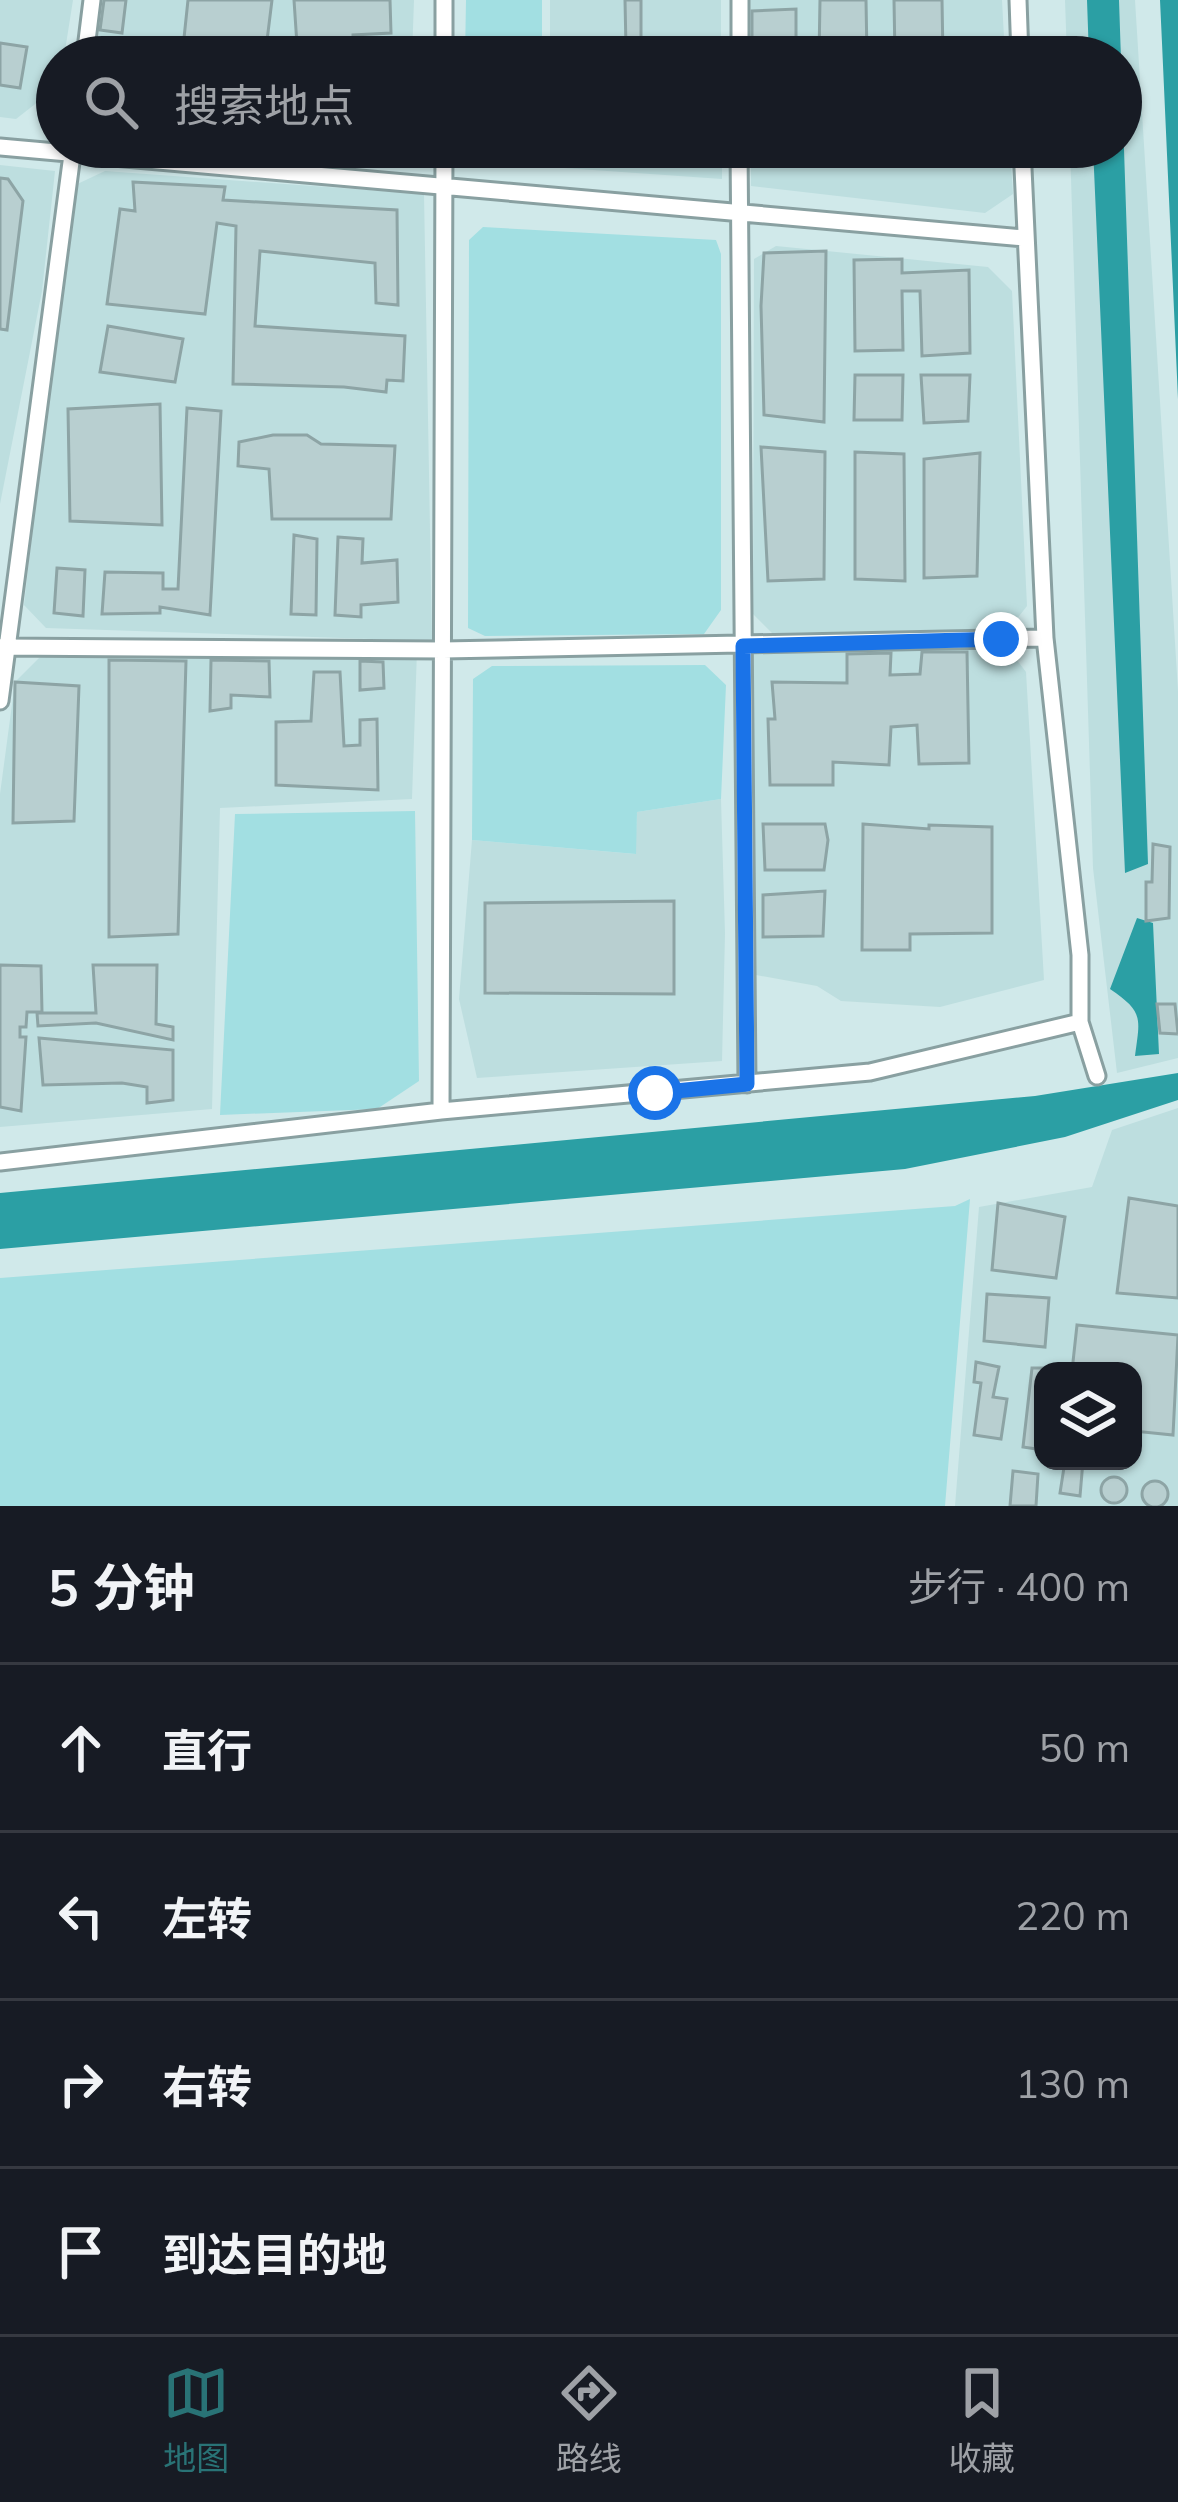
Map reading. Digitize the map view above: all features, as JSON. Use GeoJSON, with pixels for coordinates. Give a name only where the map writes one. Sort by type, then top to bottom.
{"type":"FeatureCollection","features":[{"type":"Feature","properties":{"kind":"street"},"geometry":{"type":"LineString","coordinates":[[88,36],[92,0]]}},
{"type":"Feature","properties":{"kind":"street"},"geometry":{"type":"LineString","coordinates":[[444,0],[444,36]]}},
{"type":"Feature","properties":{"kind":"street"},"geometry":{"type":"LineString","coordinates":[[740,0],[740,36]]}},
{"type":"Feature","properties":{"kind":"street"},"geometry":{"type":"LineString","coordinates":[[1018,0],[1019,36]]}},
{"type":"Feature","properties":{"kind":"street"},"geometry":{"type":"LineString","coordinates":[[0,147],[36,148]]}},
{"type":"Feature","properties":{"kind":"street"},"geometry":{"type":"LineString","coordinates":[[0,701],[71,168]]}},
{"type":"Feature","properties":{"kind":"street"},"geometry":{"type":"LineString","coordinates":[[244,168],[1024,238]]}},
{"type":"Feature","properties":{"kind":"street"},"geometry":{"type":"LineString","coordinates":[[440,1111],[444,168]]}},
{"type":"Feature","properties":{"kind":"street"},"geometry":{"type":"LineString","coordinates":[[739,168],[747,1084]]}},
{"type":"Feature","properties":{"kind":"street"},"geometry":{"type":"LineString","coordinates":[[1022,168],[1045,638],[1080,955],[1080,1022],[1097,1076]]}},
{"type":"Feature","properties":{"kind":"street"},"geometry":{"type":"LineString","coordinates":[[4,647],[442,650],[1045,638]]}},
{"type":"Feature","properties":{"kind":"street"},"geometry":{"type":"LineString","coordinates":[[0,1162],[440,1111],[869,1072],[1080,1022]]}},
{"type":"Feature","properties":{"kind":"shaded area"},"geometry":{"type":"Polygon","coordinates":[[[0,0],[73,0],[67,36],[36,36],[36,103],[16,119],[0,117],[0,0]]]}},
{"type":"Feature","properties":{"kind":"shaded area"},"geometry":{"type":"Polygon","coordinates":[[[103,0],[414,0],[413,36],[99,36],[103,0]]]}},
{"type":"Feature","properties":{"kind":"shaded area"},"geometry":{"type":"Polygon","coordinates":[[[466,0],[542,0],[542,36],[465,36],[466,0]]]}},
{"type":"Feature","properties":{"kind":"shaded area"},"geometry":{"type":"Polygon","coordinates":[[[550,0],[721,0],[721,36],[550,36],[550,0]]]}},
{"type":"Feature","properties":{"kind":"shaded area"},"geometry":{"type":"Polygon","coordinates":[[[750,0],[1002,0],[1004,36],[750,36],[750,0]]]}},
{"type":"Feature","properties":{"kind":"shaded area"},"geometry":{"type":"Polygon","coordinates":[[[1065,0],[1135,0],[1137,36],[1066,36],[1065,0]]]}},
{"type":"Feature","properties":{"kind":"shaded area"},"geometry":{"type":"Polygon","coordinates":[[[1087,0],[1119,0],[1120,36],[1088,36],[1087,0]]]}},
{"type":"Feature","properties":{"kind":"shaded area"},"geometry":{"type":"Polygon","coordinates":[[[1160,0],[1178,0],[1178,399],[1162,43],[1160,0]]]}},
{"type":"Feature","properties":{"kind":"shaded area"},"geometry":{"type":"Polygon","coordinates":[[[1142,112],[1178,691],[1178,1058],[1117,1073],[1093,868],[1071,168],[1142,168],[1142,112]]]}},
{"type":"Feature","properties":{"kind":"shaded area"},"geometry":{"type":"Polygon","coordinates":[[[0,165],[55,171],[42,291],[0,504],[0,165]]]}},
{"type":"Feature","properties":{"kind":"shaded area"},"geometry":{"type":"Polygon","coordinates":[[[564,168],[722,168],[722,179],[564,168]]]}},
{"type":"Feature","properties":{"kind":"shaded area"},"geometry":{"type":"Polygon","coordinates":[[[751,168],[1011,168],[1013,194],[985,213],[751,186],[751,168]]]}},
{"type":"Feature","properties":{"kind":"shaded area"},"geometry":{"type":"Polygon","coordinates":[[[1094,168],[1125,168],[1148,864],[1125,873],[1094,168]]]}},
{"type":"Feature","properties":{"kind":"shaded area"},"geometry":{"type":"Polygon","coordinates":[[[105,171],[424,194],[432,641],[46,628],[24,605],[71,187],[105,171]]]}},
{"type":"Feature","properties":{"kind":"shaded area"},"geometry":{"type":"Polygon","coordinates":[[[483,227],[716,240],[721,254],[721,610],[704,634],[485,636],[468,628],[469,240],[483,227]]]}},
{"type":"Feature","properties":{"kind":"shaded area"},"geometry":{"type":"Polygon","coordinates":[[[776,246],[988,267],[1012,291],[1027,606],[1009,629],[772,633],[753,614],[754,259],[776,246]]]}},
{"type":"Feature","properties":{"kind":"shaded area"},"geometry":{"type":"Polygon","coordinates":[[[1001,639],[1026,672],[1044,980],[940,1007],[841,1001],[817,986],[756,975],[753,651],[1001,639]]]}},
{"type":"Feature","properties":{"kind":"shaded area"},"geometry":{"type":"Polygon","coordinates":[[[417,650],[412,799],[220,808],[212,1109],[0,1127],[0,794],[15,682],[40,657],[417,650]]]}},
{"type":"Feature","properties":{"kind":"shaded area"},"geometry":{"type":"Polygon","coordinates":[[[705,665],[726,685],[721,799],[637,812],[636,854],[472,840],[473,679],[492,666],[705,665]]]}},
{"type":"Feature","properties":{"kind":"shaded area"},"geometry":{"type":"Polygon","coordinates":[[[721,799],[722,1061],[477,1078],[459,999],[472,840],[635,854],[637,812],[721,799]]]}},
{"type":"Feature","properties":{"kind":"shaded area"},"geometry":{"type":"Polygon","coordinates":[[[415,811],[419,1081],[377,1109],[220,1115],[235,814],[415,811]]]}},
{"type":"Feature","properties":{"kind":"shaded area"},"geometry":{"type":"Polygon","coordinates":[[[1137,918],[1153,923],[1159,1054],[1135,1056],[1137,1017],[1110,989],[1137,918]]]}},
{"type":"Feature","properties":{"kind":"shaded area"},"geometry":{"type":"Polygon","coordinates":[[[1178,1073],[1178,1100],[1065,1137],[905,1169],[0,1249],[0,1193],[1035,1096],[1178,1073]]]}},
{"type":"Feature","properties":{"kind":"shaded area"},"geometry":{"type":"Polygon","coordinates":[[[1178,1108],[1178,1506],[955,1506],[979,1207],[1092,1187],[1112,1130],[1178,1108]]]}},
{"type":"Feature","properties":{"kind":"shaded area"},"geometry":{"type":"Polygon","coordinates":[[[970,1199],[945,1506],[0,1506],[0,1278],[955,1206],[970,1199]]]}},
{"type":"Feature","properties":{"kind":"building"},"geometry":{"type":"Polygon","coordinates":[[[104,0],[126,0],[122,33],[100,30],[104,0]]]}},
{"type":"Feature","properties":{"kind":"building"},"geometry":{"type":"Polygon","coordinates":[[[188,0],[272,0],[268,36],[184,36],[188,0]]]}},
{"type":"Feature","properties":{"kind":"building"},"geometry":{"type":"Polygon","coordinates":[[[294,0],[390,0],[391,33],[296,36],[294,0]]]}},
{"type":"Feature","properties":{"kind":"building"},"geometry":{"type":"Polygon","coordinates":[[[625,0],[641,0],[641,36],[626,36],[625,0]]]}},
{"type":"Feature","properties":{"kind":"building"},"geometry":{"type":"Polygon","coordinates":[[[820,0],[866,0],[867,36],[819,36],[820,0]]]}},
{"type":"Feature","properties":{"kind":"building"},"geometry":{"type":"Polygon","coordinates":[[[894,0],[942,0],[943,36],[895,36],[894,0]]]}},
{"type":"Feature","properties":{"kind":"building"},"geometry":{"type":"Polygon","coordinates":[[[796,9],[796,36],[752,36],[752,11],[796,9]]]}},
{"type":"Feature","properties":{"kind":"building"},"geometry":{"type":"Polygon","coordinates":[[[0,43],[27,47],[20,88],[0,85],[0,43]]]}},
{"type":"Feature","properties":{"kind":"building"},"geometry":{"type":"Polygon","coordinates":[[[0,178],[8,179],[23,201],[7,330],[0,329],[0,178]]]}},
{"type":"Feature","properties":{"kind":"building"},"geometry":{"type":"Polygon","coordinates":[[[133,182],[225,187],[223,200],[397,210],[398,305],[376,303],[375,263],[260,251],[255,326],[405,336],[403,381],[387,380],[386,392],[233,384],[236,226],[217,223],[205,314],[107,304],[120,209],[135,211],[133,182]]]}},
{"type":"Feature","properties":{"kind":"building"},"geometry":{"type":"Polygon","coordinates":[[[826,251],[824,422],[764,415],[764,253],[826,251]]]}},
{"type":"Feature","properties":{"kind":"building"},"geometry":{"type":"Polygon","coordinates":[[[902,259],[902,273],[969,270],[970,353],[922,356],[920,291],[902,291],[903,350],[855,351],[854,260],[902,259]]]}},
{"type":"Feature","properties":{"kind":"building"},"geometry":{"type":"Polygon","coordinates":[[[108,326],[183,339],[175,382],[100,372],[108,326]]]}},
{"type":"Feature","properties":{"kind":"building"},"geometry":{"type":"Polygon","coordinates":[[[855,375],[903,375],[902,420],[854,420],[855,375]]]}},
{"type":"Feature","properties":{"kind":"building"},"geometry":{"type":"Polygon","coordinates":[[[921,375],[970,375],[968,421],[924,423],[921,375]]]}},
{"type":"Feature","properties":{"kind":"building"},"geometry":{"type":"Polygon","coordinates":[[[160,404],[162,525],[70,521],[68,409],[160,404]]]}},
{"type":"Feature","properties":{"kind":"building"},"geometry":{"type":"Polygon","coordinates":[[[187,408],[221,411],[210,615],[160,607],[160,613],[102,614],[105,572],[163,573],[163,589],[178,589],[187,408]]]}},
{"type":"Feature","properties":{"kind":"building"},"geometry":{"type":"Polygon","coordinates":[[[307,435],[321,444],[395,446],[391,519],[272,519],[269,469],[238,466],[239,442],[307,435]]]}},
{"type":"Feature","properties":{"kind":"building"},"geometry":{"type":"Polygon","coordinates":[[[761,447],[825,452],[824,579],[768,581],[761,447]]]}},
{"type":"Feature","properties":{"kind":"building"},"geometry":{"type":"Polygon","coordinates":[[[855,452],[904,454],[905,581],[855,579],[855,452]]]}},
{"type":"Feature","properties":{"kind":"building"},"geometry":{"type":"Polygon","coordinates":[[[980,453],[977,576],[924,578],[924,459],[980,453]]]}},
{"type":"Feature","properties":{"kind":"building"},"geometry":{"type":"Polygon","coordinates":[[[294,535],[317,539],[316,615],[291,614],[294,535]]]}},
{"type":"Feature","properties":{"kind":"building"},"geometry":{"type":"Polygon","coordinates":[[[338,537],[363,539],[362,563],[397,560],[398,602],[361,605],[361,617],[335,615],[338,537]]]}},
{"type":"Feature","properties":{"kind":"building"},"geometry":{"type":"Polygon","coordinates":[[[57,568],[85,570],[83,616],[54,613],[57,568]]]}},
{"type":"Feature","properties":{"kind":"building"},"geometry":{"type":"Polygon","coordinates":[[[922,652],[967,652],[969,763],[919,764],[917,725],[891,727],[889,765],[833,762],[833,785],[770,785],[768,719],[775,719],[772,682],[847,683],[847,654],[891,653],[890,675],[920,674],[922,652]]]}},
{"type":"Feature","properties":{"kind":"building"},"geometry":{"type":"Polygon","coordinates":[[[109,660],[186,661],[178,934],[109,937],[109,660]]]}},
{"type":"Feature","properties":{"kind":"building"},"geometry":{"type":"Polygon","coordinates":[[[211,660],[269,661],[270,697],[231,695],[231,708],[210,711],[211,660]]]}},
{"type":"Feature","properties":{"kind":"building"},"geometry":{"type":"Polygon","coordinates":[[[360,661],[383,662],[384,688],[360,690],[360,661]]]}},
{"type":"Feature","properties":{"kind":"building"},"geometry":{"type":"Polygon","coordinates":[[[314,672],[340,672],[344,746],[360,745],[360,720],[377,719],[378,790],[276,785],[276,722],[311,721],[314,672]]]}},
{"type":"Feature","properties":{"kind":"building"},"geometry":{"type":"Polygon","coordinates":[[[15,682],[79,686],[74,821],[13,823],[15,682]]]}},
{"type":"Feature","properties":{"kind":"building"},"geometry":{"type":"Polygon","coordinates":[[[763,824],[825,824],[824,870],[765,870],[763,824]]]}},
{"type":"Feature","properties":{"kind":"building"},"geometry":{"type":"Polygon","coordinates":[[[863,824],[992,827],[992,933],[910,934],[910,950],[862,950],[863,824]]]}},
{"type":"Feature","properties":{"kind":"building"},"geometry":{"type":"Polygon","coordinates":[[[1153,844],[1170,847],[1169,918],[1146,921],[1146,882],[1152,882],[1153,844]]]}},
{"type":"Feature","properties":{"kind":"building"},"geometry":{"type":"Polygon","coordinates":[[[825,891],[823,936],[763,937],[763,895],[825,891]]]}},
{"type":"Feature","properties":{"kind":"building"},"geometry":{"type":"Polygon","coordinates":[[[674,901],[674,994],[485,993],[485,903],[674,901]]]}},
{"type":"Feature","properties":{"kind":"building"},"geometry":{"type":"Polygon","coordinates":[[[0,965],[41,966],[42,1012],[27,1012],[26,1027],[20,1027],[20,1037],[26,1037],[21,1111],[0,1107],[0,965]]]}},
{"type":"Feature","properties":{"kind":"building"},"geometry":{"type":"Polygon","coordinates":[[[93,965],[157,965],[156,1024],[173,1027],[173,1040],[96,1023],[38,1026],[37,1013],[96,1013],[93,965]]]}},
{"type":"Feature","properties":{"kind":"building"},"geometry":{"type":"Polygon","coordinates":[[[1157,1004],[1175,1004],[1178,1034],[1160,1033],[1157,1004]]]}},
{"type":"Feature","properties":{"kind":"building"},"geometry":{"type":"Polygon","coordinates":[[[39,1038],[173,1050],[173,1100],[147,1103],[147,1087],[122,1083],[43,1085],[39,1038]]]}},
{"type":"Feature","properties":{"kind":"building"},"geometry":{"type":"Polygon","coordinates":[[[1129,1198],[1178,1206],[1178,1298],[1117,1293],[1129,1198]]]}},
{"type":"Feature","properties":{"kind":"building"},"geometry":{"type":"Polygon","coordinates":[[[998,1203],[1065,1217],[1056,1278],[992,1270],[998,1203]]]}},
{"type":"Feature","properties":{"kind":"building"},"geometry":{"type":"Polygon","coordinates":[[[987,1294],[1049,1298],[1045,1347],[984,1341],[987,1294]]]}},
{"type":"Feature","properties":{"kind":"building"},"geometry":{"type":"Polygon","coordinates":[[[1077,1325],[1178,1335],[1173,1435],[1142,1432],[1142,1362],[1073,1362],[1077,1325]]]}},
{"type":"Feature","properties":{"kind":"building"},"geometry":{"type":"Polygon","coordinates":[[[976,1362],[999,1367],[993,1397],[1007,1399],[1001,1439],[974,1435],[981,1383],[974,1382],[976,1362]]]}},
{"type":"Feature","properties":{"kind":"building"},"geometry":{"type":"Polygon","coordinates":[[[1032,1368],[1034,1368],[1034,1449],[1023,1447],[1032,1368]]]}},
{"type":"Feature","properties":{"kind":"building"},"geometry":{"type":"Polygon","coordinates":[[[1064,1470],[1082,1470],[1080,1496],[1060,1493],[1064,1470]]]}},
{"type":"Feature","properties":{"kind":"building"},"geometry":{"type":"Polygon","coordinates":[[[1013,1471],[1038,1474],[1036,1506],[1010,1506],[1013,1471]]]}},
{"type":"Feature","properties":{"kind":"building"},"geometry":{"type":"Polygon","coordinates":[[[1114,1477],[1127,1490],[1114,1503],[1101,1490],[1114,1477]]]}},
{"type":"Feature","properties":{"kind":"building"},"geometry":{"type":"Polygon","coordinates":[[[1150,1482],[1160,1482],[1167,1489],[1167,1499],[1160,1506],[1150,1506],[1143,1499],[1143,1489],[1150,1482]]]}},
{"type":"Feature","properties":{"kind":"route"},"geometry":{"type":"LineString","coordinates":[[655,1093],[747,1084],[743,646],[1001,639]]}}]}
